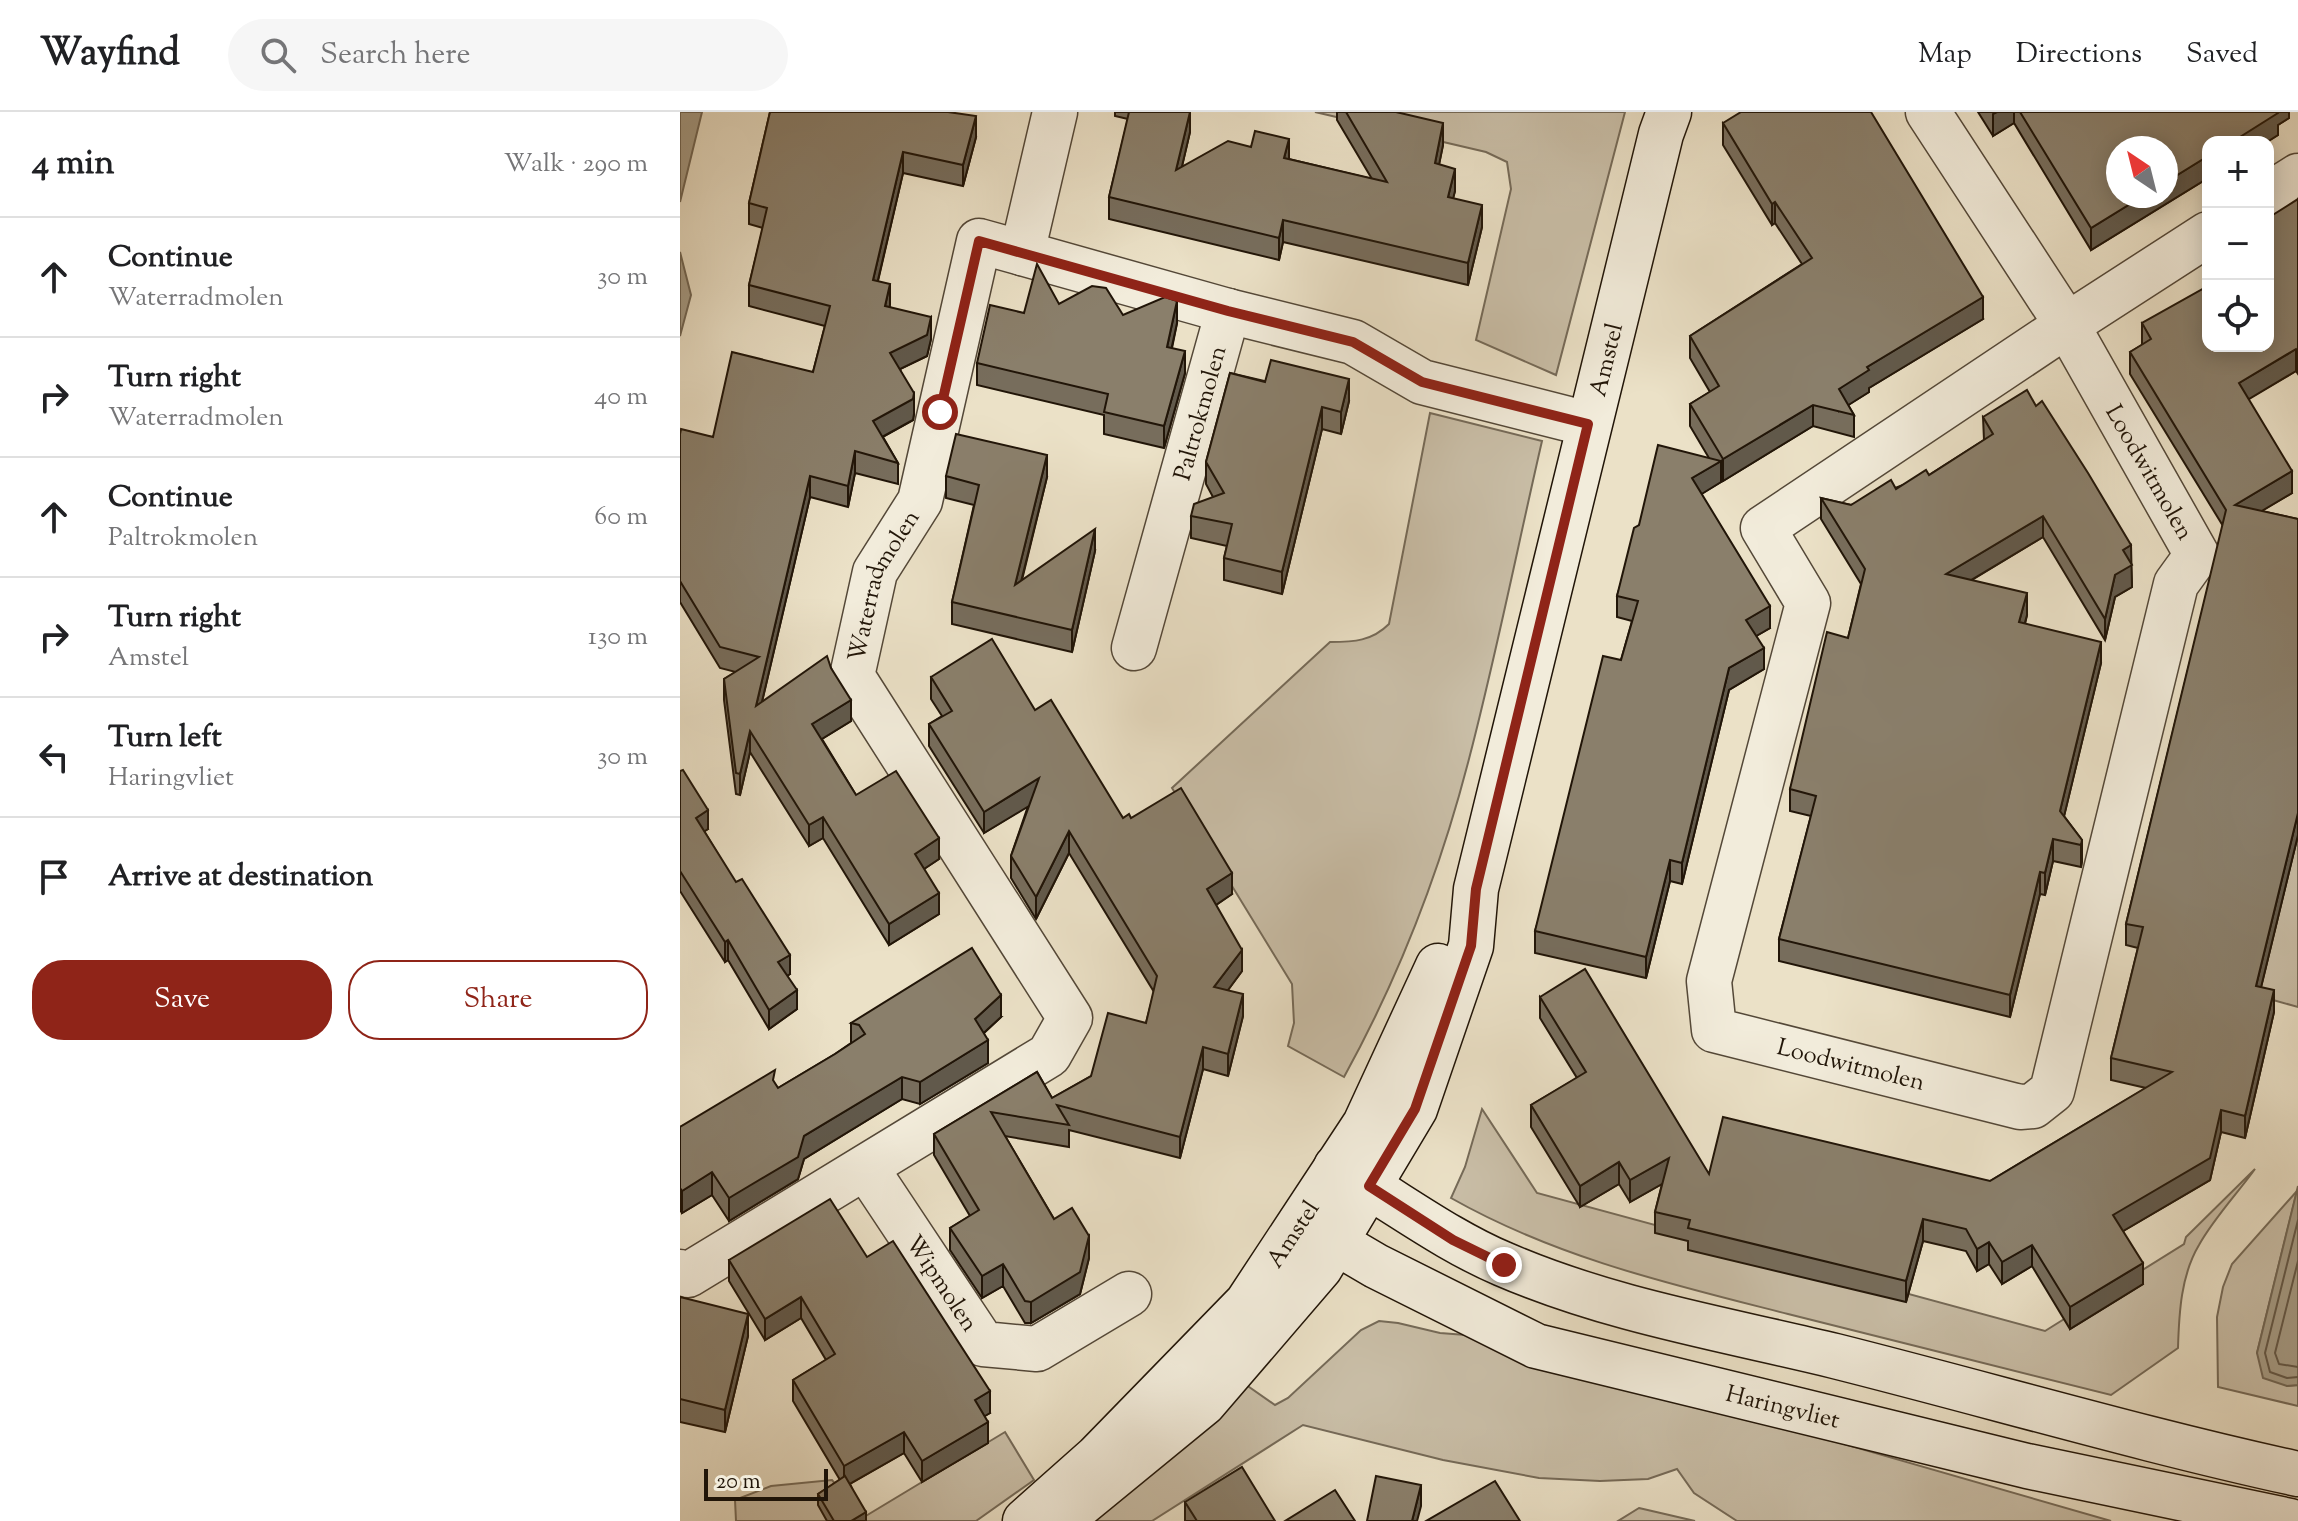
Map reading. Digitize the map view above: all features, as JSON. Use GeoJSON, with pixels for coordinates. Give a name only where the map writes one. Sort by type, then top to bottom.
{"type":"FeatureCollection","features":[{"type":"Feature","properties":{"kind":"street"},"geometry":{"type":"LineString","coordinates":[[1022,253],[1055,112]]}},
{"type":"Feature","properties":{"kind":"street","name":"Amstel"},"geometry":{"type":"LineString","coordinates":[[1025,1521],[1097,1457],[1318,1232],[1353,1176],[1415,1109],[1471,946],[1476,889],[1588,424],[1669,112]]}},
{"type":"Feature","properties":{"kind":"street","name":"Loodwitmolen"},"geometry":{"type":"LineString","coordinates":[[1928,112],[2067,325],[2197,555],[2176,584],[2052,1091],[2033,1106],[2020,1107],[1714,1030],[1709,981],[1808,603],[1763,528],[2067,325]]}},
{"type":"Feature","properties":{"kind":"street"},"geometry":{"type":"LineString","coordinates":[[2274,191],[2298,176]]}},
{"type":"Feature","properties":{"kind":"street"},"geometry":{"type":"LineString","coordinates":[[2067,325],[2202,238]]}},
{"type":"Feature","properties":{"kind":"street","name":"Waterradmolen"},"geometry":{"type":"LineString","coordinates":[[866,1168],[1049,1055],[1070,1018],[852,676],[875,572],[920,501],[979,241],[1228,311]]}},
{"type":"Feature","properties":{"kind":"street"},"geometry":{"type":"LineString","coordinates":[[1228,311],[1353,342],[1422,382],[1588,424]]}},
{"type":"Feature","properties":{"kind":"street","name":"Paltrokmolen"},"geometry":{"type":"LineString","coordinates":[[1134,648],[1228,311]]}},
{"type":"Feature","properties":{"kind":"street"},"geometry":{"type":"LineString","coordinates":[[684,1274],[866,1168]]}},
{"type":"Feature","properties":{"kind":"street","name":"Wipmolen"},"geometry":{"type":"LineString","coordinates":[[866,1168],[983,1344],[1037,1349],[1129,1294]]}},
{"type":"Feature","properties":{"kind":"street"},"geometry":{"type":"LineString","coordinates":[[1353,1176],[1453,1240],[1504,1265],[1592,1297],[1866,1364],[2177,1447],[2298,1474]]}},
{"type":"Feature","properties":{"kind":"street","name":"Amstel"},"geometry":{"type":"LineString","coordinates":[[1060,1521],[1204,1403],[1300,1295],[1318,1232]]}},
{"type":"Feature","properties":{"kind":"street","name":"Haringvliet"},"geometry":{"type":"LineString","coordinates":[[1318,1232],[1376,1266],[1536,1346],[2027,1466],[2290,1521]]}},
{"type":"Feature","properties":{"kind":"shaded area"},"geometry":{"type":"Polygon","coordinates":[[[1315,112],[1625,112],[1556,375],[1476,340],[1511,189],[1507,162],[1486,152],[1315,112]]]}},
{"type":"Feature","properties":{"kind":"shaded area"},"geometry":{"type":"Polygon","coordinates":[[[1430,413],[1542,441],[1480,716],[1446,838],[1401,960],[1344,1077],[1288,1046],[1294,1023],[1292,984],[1172,788],[1330,642],[1362,639],[1376,634],[1389,624],[1430,413]]]}},
{"type":"Feature","properties":{"kind":"shaded area"},"geometry":{"type":"Polygon","coordinates":[[[2298,742],[2298,1007],[2266,998],[2243,979],[2298,742]]]}},
{"type":"Feature","properties":{"kind":"shaded area"},"geometry":{"type":"Polygon","coordinates":[[[1482,1109],[1537,1193],[2045,1331],[2184,1244],[2186,1237],[2255,1169],[2212,1225],[2193,1257],[2182,1295],[2178,1348],[2111,1395],[1657,1280],[1573,1253],[1491,1219],[1451,1198],[1465,1167],[1482,1109]]]}},
{"type":"Feature","properties":{"kind":"shaded area"},"geometry":{"type":"Polygon","coordinates":[[[2297,1191],[2257,1353],[2287,1386],[2298,1385],[2298,1406],[2218,1387],[2217,1317],[2232,1264],[2297,1191]]]}},
{"type":"Feature","properties":{"kind":"shaded area"},"geometry":{"type":"Polygon","coordinates":[[[1379,1321],[1440,1333],[1492,1337],[1591,1371],[2111,1521],[1737,1521],[1694,1493],[1677,1469],[1648,1479],[1600,1481],[1539,1478],[1443,1460],[1303,1425],[1152,1521],[1086,1521],[1143,1481],[1242,1382],[1275,1405],[1288,1398],[1361,1330],[1379,1321]]]}},
{"type":"Feature","properties":{"kind":"shaded area"},"geometry":{"type":"Polygon","coordinates":[[[1005,1432],[1034,1480],[976,1521],[736,1521],[735,1500],[771,1486],[832,1480],[864,1517],[1005,1432]]]}},
{"type":"Feature","properties":{"kind":"shaded area"},"geometry":{"type":"Polygon","coordinates":[[[1639,1508],[1695,1521],[1618,1521],[1639,1508]]]}},
{"type":"Feature","properties":{"kind":"water"},"geometry":{"type":"Polygon","coordinates":[[[680,112],[702,112],[680,202],[680,112]]]}},
{"type":"Feature","properties":{"kind":"water"},"geometry":{"type":"Polygon","coordinates":[[[680,252],[691,295],[680,336],[680,252]]]}},
{"type":"Feature","properties":{"kind":"water"},"geometry":{"type":"Polygon","coordinates":[[[2298,1186],[2298,1385],[2287,1386],[2263,1378],[2257,1353],[2298,1186]]]}},
{"type":"Feature","properties":{"kind":"building"},"geometry":{"type":"Polygon","coordinates":[[[770,112],[948,112],[976,116],[963,165],[903,152],[873,280],[890,284],[885,306],[931,317],[927,335],[890,353],[914,393],[913,399],[873,421],[898,463],[855,451],[848,486],[810,476],[756,706],[827,656],[851,700],[812,724],[856,795],[896,771],[939,838],[915,854],[939,893],[889,924],[823,817],[809,825],[750,731],[740,774],[736,773],[724,679],[759,657],[720,647],[680,581],[681,429],[713,437],[732,352],[813,372],[830,306],[749,285],[767,208],[749,203],[770,112]]]}},
{"type":"Feature","properties":{"kind":"building"},"geometry":{"type":"Polygon","coordinates":[[[1129,112],[1190,112],[1176,170],[1228,141],[1251,147],[1255,131],[1289,139],[1284,158],[1387,182],[1346,112],[1396,112],[1443,123],[1435,163],[1455,169],[1448,197],[1482,205],[1468,263],[1283,220],[1279,238],[1109,197],[1129,112]]]}},
{"type":"Feature","properties":{"kind":"building"},"geometry":{"type":"Polygon","coordinates":[[[1741,112],[1871,112],[1983,297],[1867,367],[1869,370],[1839,389],[1854,415],[1813,405],[1723,459],[1690,404],[1719,386],[1690,336],[1812,258],[1775,202],[1772,204],[1723,123],[1741,112]]]}},
{"type":"Feature","properties":{"kind":"building"},"geometry":{"type":"Polygon","coordinates":[[[2020,112],[2278,112],[2242,136],[2202,136],[2202,160],[2178,175],[2178,136],[2106,136],[2106,208],[2124,208],[2091,228],[2020,112]]]}},
{"type":"Feature","properties":{"kind":"building"},"geometry":{"type":"Polygon","coordinates":[[[2298,199],[2298,352],[2296,349],[2239,383],[2292,471],[2235,505],[2298,519],[2298,813],[2256,986],[2274,990],[2245,1116],[2221,1110],[2210,1158],[2113,1215],[2143,1263],[2070,1307],[2032,1245],[2002,1262],[1989,1242],[1977,1249],[1966,1229],[1923,1219],[1906,1281],[1688,1228],[1690,1220],[1655,1212],[1669,1158],[1630,1180],[1619,1162],[1580,1186],[1531,1105],[1586,1072],[1540,997],[1585,969],[1709,1174],[1723,1117],[1990,1181],[2172,1072],[2111,1058],[2143,927],[2126,924],[2226,510],[2130,352],[2151,339],[2142,323],[2202,289],[2202,352],[2274,352],[2274,214],[2298,199]]]}},
{"type":"Feature","properties":{"kind":"building"},"geometry":{"type":"Polygon","coordinates":[[[1037,264],[1059,304],[1092,286],[1106,288],[1123,315],[1165,297],[1177,301],[1167,347],[1185,351],[1164,426],[1104,412],[1108,394],[977,363],[990,305],[1024,313],[1037,264]]]}},
{"type":"Feature","properties":{"kind":"building"},"geometry":{"type":"Polygon","coordinates":[[[1271,360],[1349,379],[1341,412],[1322,407],[1282,572],[1224,558],[1232,524],[1191,516],[1194,504],[1224,493],[1206,462],[1230,373],[1265,382],[1271,360]]]}},
{"type":"Feature","properties":{"kind":"building"},"geometry":{"type":"Polygon","coordinates":[[[2027,390],[2036,406],[2042,401],[2088,473],[2131,545],[2123,550],[2132,565],[2115,575],[2105,619],[2043,516],[1946,574],[2027,593],[2019,622],[2101,642],[2060,811],[2082,840],[2081,845],[2053,839],[2045,873],[2040,872],[2010,995],[1779,939],[1816,796],[1790,789],[1827,632],[1848,638],[1865,569],[1821,498],[1851,505],[1891,480],[1896,489],[1926,470],[1929,475],[1993,434],[1983,417],[2027,390]]]}},
{"type":"Feature","properties":{"kind":"building"},"geometry":{"type":"Polygon","coordinates":[[[956,434],[1047,455],[1015,585],[1095,529],[1072,630],[952,602],[979,485],[946,476],[956,434]]]}},
{"type":"Feature","properties":{"kind":"building"},"geometry":{"type":"Polygon","coordinates":[[[1658,445],[1721,461],[1692,478],[1770,606],[1746,620],[1764,648],[1729,668],[1682,863],[1670,860],[1646,957],[1535,931],[1603,656],[1621,660],[1638,601],[1617,596],[1634,528],[1639,525],[1658,445]]]}},
{"type":"Feature","properties":{"kind":"building"},"geometry":{"type":"Polygon","coordinates":[[[992,639],[1035,710],[1051,700],[1123,818],[1129,814],[1131,818],[1181,788],[1232,873],[1207,889],[1242,950],[1214,987],[1243,994],[1228,1054],[1203,1047],[1180,1137],[1057,1105],[1069,1125],[991,1112],[1054,1219],[1072,1208],[1089,1236],[1080,1272],[1031,1302],[1025,1301],[1003,1264],[982,1276],[950,1228],[979,1210],[934,1134],[1037,1072],[1052,1098],[1091,1076],[1108,1013],[1146,1023],[1157,976],[1069,831],[1036,897],[1011,856],[1039,778],[984,812],[929,724],[952,711],[931,677],[992,639]]]}},
{"type":"Feature","properties":{"kind":"building"},"geometry":{"type":"Polygon","coordinates":[[[683,770],[708,810],[696,818],[736,882],[742,879],[790,955],[778,962],[797,990],[769,1010],[728,940],[725,942],[680,871],[680,771],[683,770]]]}},
{"type":"Feature","properties":{"kind":"building"},"geometry":{"type":"Polygon","coordinates":[[[972,948],[1001,995],[975,1019],[988,1040],[920,1082],[902,1077],[804,1136],[798,1157],[729,1198],[712,1172],[682,1191],[680,1127],[775,1070],[773,1080],[778,1088],[835,1054],[865,1034],[859,1025],[851,1023],[972,948]]]}},
{"type":"Feature","properties":{"kind":"building"},"geometry":{"type":"Polygon","coordinates":[[[830,1199],[867,1257],[893,1241],[990,1391],[975,1400],[988,1422],[922,1461],[904,1432],[844,1466],[793,1380],[835,1354],[801,1297],[765,1319],[729,1260],[830,1199]]]}},
{"type":"Feature","properties":{"kind":"building"},"geometry":{"type":"Polygon","coordinates":[[[680,1297],[748,1314],[725,1410],[680,1399],[680,1297]]]}},
{"type":"Feature","properties":{"kind":"building"},"geometry":{"type":"Polygon","coordinates":[[[1242,1467],[1275,1521],[1197,1521],[1185,1502],[1242,1467]]]}},
{"type":"Feature","properties":{"kind":"building"},"geometry":{"type":"Polygon","coordinates":[[[845,1476],[866,1512],[851,1521],[834,1521],[818,1494],[845,1476]]]}},
{"type":"Feature","properties":{"kind":"building"},"geometry":{"type":"Polygon","coordinates":[[[1376,1476],[1421,1485],[1412,1521],[1367,1521],[1376,1476]]]}},
{"type":"Feature","properties":{"kind":"building"},"geometry":{"type":"Polygon","coordinates":[[[1495,1481],[1520,1521],[1426,1521],[1495,1481]]]}},
{"type":"Feature","properties":{"kind":"building"},"geometry":{"type":"Polygon","coordinates":[[[1335,1490],[1355,1521],[1285,1521],[1335,1490]]]}},
{"type":"Feature","properties":{"kind":"route"},"geometry":{"type":"LineString","coordinates":[[940,412],[979,241],[1228,311],[1353,342],[1422,382],[1588,424],[1476,889],[1471,946],[1415,1109],[1369,1186],[1453,1240],[1504,1265]]}}]}
